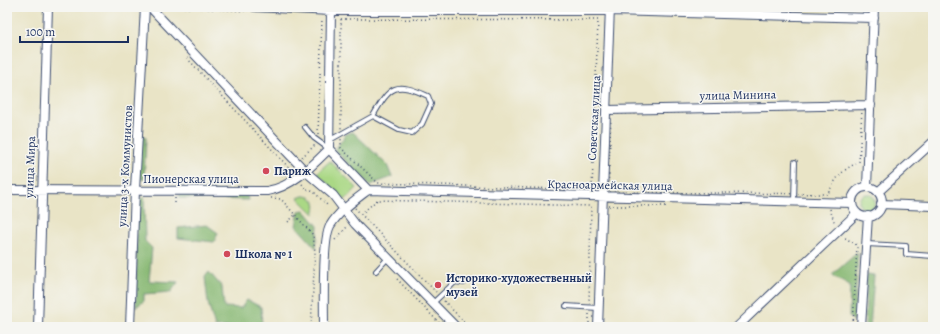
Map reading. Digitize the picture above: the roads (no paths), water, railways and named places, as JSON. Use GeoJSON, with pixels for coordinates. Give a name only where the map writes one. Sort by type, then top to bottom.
{"type":"FeatureCollection","features":[{"type":"Feature","properties":{"kind":"street","name":"улица Мира"},"geometry":{"type":"LineString","coordinates":[[38,327],[41,191],[48,7]]}},
{"type":"Feature","properties":{"kind":"street","name":"улица 3-х Коммунистов"},"geometry":{"type":"LineString","coordinates":[[130,327],[135,190],[145,7]]}},
{"type":"Feature","properties":{"kind":"street"},"geometry":{"type":"LineString","coordinates":[[150,7],[306,172],[333,195],[344,210],[388,258],[456,327]]}},
{"type":"Feature","properties":{"kind":"street"},"geometry":{"type":"LineString","coordinates":[[867,187],[874,7]]}},
{"type":"Feature","properties":{"kind":"street"},"geometry":{"type":"LineString","coordinates":[[254,9],[331,11],[373,9],[610,9],[737,11],[874,18]]}},
{"type":"Feature","properties":{"kind":"street","name":"Советская улица"},"geometry":{"type":"LineString","coordinates":[[598,327],[605,195],[606,110],[610,9]]}},
{"type":"Feature","properties":{"kind":"street"},"geometry":{"type":"LineString","coordinates":[[324,327],[327,238],[331,225],[344,210],[368,190],[329,149],[331,11]]}},
{"type":"Feature","properties":{"kind":"street","name":"улица Минина"},"geometry":{"type":"LineString","coordinates":[[606,110],[871,105]]}},
{"type":"Feature","properties":{"kind":"street"},"geometry":{"type":"LineString","coordinates":[[878,192],[933,142]]}},
{"type":"Feature","properties":{"kind":"street"},"geometry":{"type":"LineString","coordinates":[[306,172],[329,149]]}},
{"type":"Feature","properties":{"kind":"street","name":"Пионерская улица"},"geometry":{"type":"LineString","coordinates":[[7,190],[267,191],[279,188],[306,172]]}},
{"type":"Feature","properties":{"kind":"street"},"geometry":{"type":"LineString","coordinates":[[867,187],[878,192],[882,204],[875,214],[868,216],[857,213],[852,203],[854,193],[867,187]]}},
{"type":"Feature","properties":{"kind":"street","name":"Красноармейская улица"},"geometry":{"type":"LineString","coordinates":[[368,190],[605,195],[852,203]]}},
{"type":"Feature","properties":{"kind":"street"},"geometry":{"type":"LineString","coordinates":[[882,204],[933,206]]}},
{"type":"Feature","properties":{"kind":"street"},"geometry":{"type":"LineString","coordinates":[[737,327],[857,213]]}},
{"type":"Feature","properties":{"kind":"street"},"geometry":{"type":"LineString","coordinates":[[861,327],[865,244],[868,216]]}},
{"type":"Feature","properties":{"kind":"lane"},"geometry":{"type":"LineString","coordinates":[[329,140],[341,132],[373,116],[389,92],[397,88],[416,91],[428,96],[431,104],[422,124],[412,133],[399,130],[373,116]]}},
{"type":"Feature","properties":{"kind":"lane"},"geometry":{"type":"LineString","coordinates":[[305,127],[318,142],[329,149]]}},
{"type":"Feature","properties":{"kind":"lane"},"geometry":{"type":"LineString","coordinates":[[794,202],[795,162]]}},
{"type":"Feature","properties":{"kind":"lane"},"geometry":{"type":"LineString","coordinates":[[865,244],[906,246],[906,254],[933,256]]}},
{"type":"Feature","properties":{"kind":"lane"},"geometry":{"type":"LineString","coordinates":[[376,270],[388,258]]}},
{"type":"Feature","properties":{"kind":"lane"},"geometry":{"type":"LineString","coordinates":[[433,303],[455,282],[464,283]]}},
{"type":"Feature","properties":{"kind":"lane"},"geometry":{"type":"LineString","coordinates":[[566,306],[598,308]]}},
{"type":"Feature","properties":{"kind":"place","name":"Париж"},"geometry":{"type":"Point","coordinates":[266,171]}},
{"type":"Feature","properties":{"kind":"place","name":"Школа № 1"},"geometry":{"type":"Point","coordinates":[227,254]}},
{"type":"Feature","properties":{"kind":"place","name":"Историко-художественный музей"},"geometry":{"type":"Point","coordinates":[438,285]}}]}
